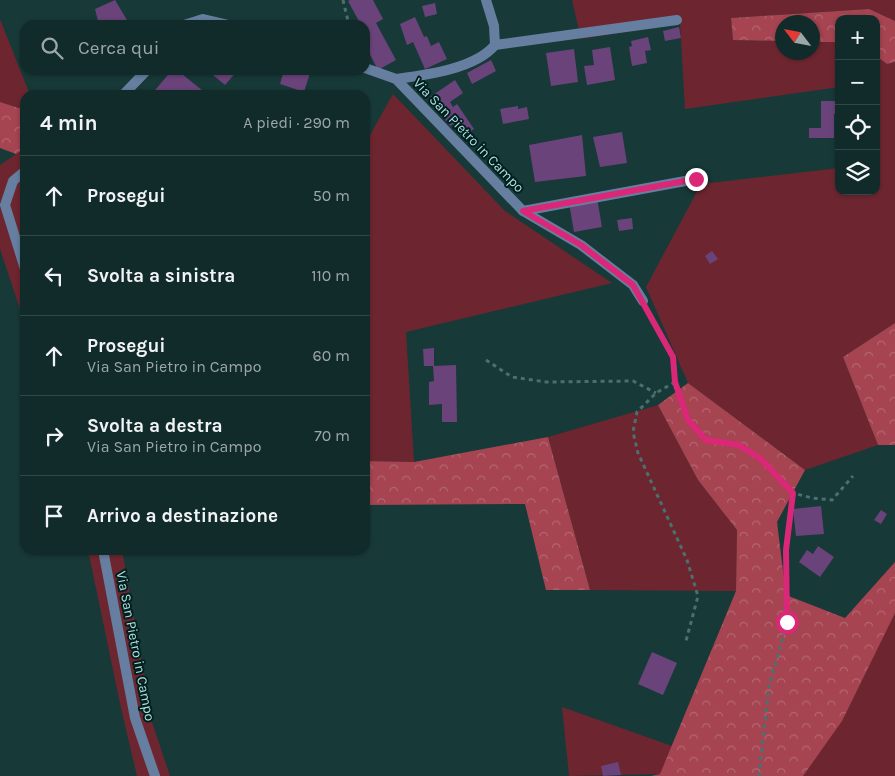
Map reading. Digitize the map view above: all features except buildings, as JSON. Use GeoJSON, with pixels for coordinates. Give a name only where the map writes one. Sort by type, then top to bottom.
{"type":"FeatureCollection","features":[{"type":"Feature","properties":{"kind":"street"},"geometry":{"type":"LineString","coordinates":[[486,0],[494,26],[495,45]]}},
{"type":"Feature","properties":{"kind":"street","name":"Via San Pietro in Campo"},"geometry":{"type":"LineString","coordinates":[[396,79],[438,73],[487,55],[495,45],[677,20]]}},
{"type":"Feature","properties":{"kind":"street","name":"Via San Pietro in Campo"},"geometry":{"type":"LineString","coordinates":[[370,70],[396,79],[523,211],[581,245],[633,285],[642,301]]}},
{"type":"Feature","properties":{"kind":"street"},"geometry":{"type":"LineString","coordinates":[[128,90],[142,75]]}},
{"type":"Feature","properties":{"kind":"street"},"geometry":{"type":"LineString","coordinates":[[20,175],[13,181],[5,204],[20,253]]}},
{"type":"Feature","properties":{"kind":"street","name":"Via San Pietro in Campo"},"geometry":{"type":"LineString","coordinates":[[523,211],[696,179]]}},
{"type":"Feature","properties":{"kind":"street","name":"Via San Pietro in Campo"},"geometry":{"type":"LineString","coordinates":[[104,555],[135,718],[155,776]]}},
{"type":"Feature","properties":{"kind":"path"},"geometry":{"type":"LineString","coordinates":[[343,0],[348,20]]}},
{"type":"Feature","properties":{"kind":"path"},"geometry":{"type":"LineString","coordinates":[[642,301],[673,357],[675,382],[688,420],[706,440],[739,445],[761,459],[793,493],[812,498],[832,500],[853,476]]}},
{"type":"Feature","properties":{"kind":"path"},"geometry":{"type":"LineString","coordinates":[[486,360],[512,376],[546,382],[633,381],[656,393]]}},
{"type":"Feature","properties":{"kind":"path"},"geometry":{"type":"LineString","coordinates":[[675,382],[656,393],[637,412],[633,432],[638,452],[687,560],[698,596],[686,641]]}},
{"type":"Feature","properties":{"kind":"path"},"geometry":{"type":"LineString","coordinates":[[759,776],[769,686],[787,622],[786,550],[793,493]]}},
{"type":"Feature","properties":{"kind":"shaded area"},"geometry":{"type":"Polygon","coordinates":[[[572,0],[895,0],[895,21],[869,9],[731,18],[733,40],[775,41],[775,60],[820,60],[820,42],[835,42],[835,88],[685,109],[680,23],[581,39],[572,0]]]}},
{"type":"Feature","properties":{"kind":"shaded area"},"geometry":{"type":"Polygon","coordinates":[[[0,19],[20,70],[20,75],[22,75],[28,90],[20,90],[20,108],[0,102],[0,19]]]}},
{"type":"Feature","properties":{"kind":"shaded area"},"geometry":{"type":"Polygon","coordinates":[[[880,59],[887,64],[895,62],[895,323],[843,357],[878,445],[805,470],[688,383],[646,287],[701,184],[835,168],[835,195],[880,195],[880,59]]]}},
{"type":"Feature","properties":{"kind":"shaded area"},"geometry":{"type":"Polygon","coordinates":[[[393,94],[505,211],[612,283],[406,332],[414,462],[370,461],[370,135],[393,94]]]}},
{"type":"Feature","properties":{"kind":"shaded area"},"geometry":{"type":"Polygon","coordinates":[[[20,151],[20,309],[0,249],[0,165],[20,151]]]}},
{"type":"Feature","properties":{"kind":"shaded area"},"geometry":{"type":"Polygon","coordinates":[[[658,405],[698,480],[737,530],[736,591],[590,590],[548,437],[658,405]]]}},
{"type":"Feature","properties":{"kind":"shaded area"},"geometry":{"type":"Polygon","coordinates":[[[89,555],[123,555],[152,722],[170,776],[137,776],[89,555]]]}},
{"type":"Feature","properties":{"kind":"shaded area"},"geometry":{"type":"Polygon","coordinates":[[[895,613],[895,776],[803,776],[895,613]]]}},
{"type":"Feature","properties":{"kind":"shaded area"},"geometry":{"type":"Polygon","coordinates":[[[562,707],[672,746],[660,774],[569,776],[562,707]]]}},
{"type":"Feature","properties":{"kind":"green space"},"geometry":{"type":"Polygon","coordinates":[[[869,9],[895,21],[895,62],[887,64],[880,59],[880,15],[835,15],[835,42],[820,42],[820,15],[777,15],[869,9]]]}},
{"type":"Feature","properties":{"kind":"green space"},"geometry":{"type":"Polygon","coordinates":[[[775,15],[775,41],[733,40],[731,18],[775,15]]]}},
{"type":"Feature","properties":{"kind":"green space"},"geometry":{"type":"Polygon","coordinates":[[[0,102],[20,108],[20,151],[16,154],[0,148],[0,102]]]}},
{"type":"Feature","properties":{"kind":"green space"},"geometry":{"type":"Polygon","coordinates":[[[895,323],[895,445],[878,445],[843,357],[895,323]]]}},
{"type":"Feature","properties":{"kind":"green space"},"geometry":{"type":"Polygon","coordinates":[[[688,383],[805,470],[777,522],[786,595],[845,618],[895,562],[895,613],[842,721],[803,776],[651,776],[660,774],[736,591],[737,530],[698,480],[658,405],[688,383]]]}},
{"type":"Feature","properties":{"kind":"green space"},"geometry":{"type":"Polygon","coordinates":[[[548,437],[590,590],[546,590],[525,504],[370,505],[370,461],[414,462],[548,437]]]}},
{"type":"Feature","properties":{"kind":"route"},"geometry":{"type":"LineString","coordinates":[[696,179],[523,211],[581,245],[633,285],[673,357],[675,382],[688,420],[706,440],[739,445],[761,459],[781,478],[793,493],[786,550],[787,622]]}}]}
